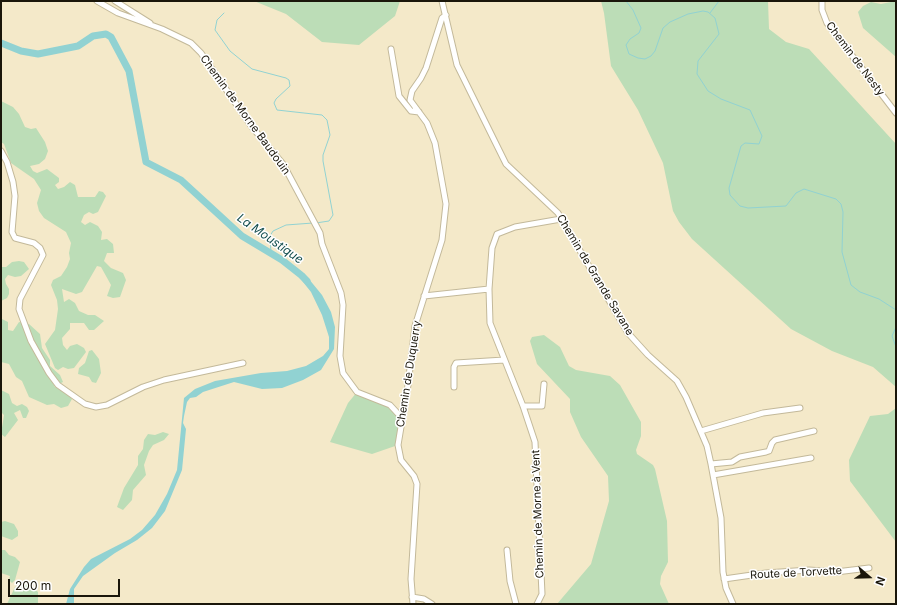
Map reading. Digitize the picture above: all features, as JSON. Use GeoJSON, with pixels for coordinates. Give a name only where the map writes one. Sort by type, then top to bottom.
{"type":"FeatureCollection","features":[{"type":"Feature","properties":{"kind":"street","name":"Chemin de Morne Baudouin"},"geometry":{"type":"LineString","coordinates":[[97,1],[118,13],[182,38],[201,53],[252,127],[283,164],[317,228],[341,293],[343,305],[340,356],[344,373],[357,392],[390,406],[402,418]]}},
{"type":"Feature","properties":{"kind":"street"},"geometry":{"type":"LineString","coordinates":[[115,1],[147,19],[152,25]]}},
{"type":"Feature","properties":{"kind":"street","name":"Chemin de Grande Savane"},"geometry":{"type":"LineString","coordinates":[[442,1],[457,65],[501,155],[513,173],[550,205],[562,219],[628,333],[635,342],[681,387],[701,431],[711,464],[720,518],[724,579],[733,604]]}},
{"type":"Feature","properties":{"kind":"street","name":"Chemin de Nesty"},"geometry":{"type":"LineString","coordinates":[[822,1],[822,10],[827,23],[896,113]]}},
{"type":"Feature","properties":{"kind":"street","name":"Chemin de Duquerry"},"geometry":{"type":"LineString","coordinates":[[413,604],[411,579],[417,484],[414,476],[401,460],[397,449],[408,385],[415,326],[442,240],[446,204],[435,143],[427,123],[411,103],[410,96],[421,78],[442,18],[446,14]]}},
{"type":"Feature","properties":{"kind":"street"},"geometry":{"type":"LineString","coordinates":[[391,49],[399,96],[405,106],[411,111],[419,112]]}},
{"type":"Feature","properties":{"kind":"street"},"geometry":{"type":"LineString","coordinates":[[1,151],[7,162],[13,182],[14,196],[12,232],[15,238],[34,243],[40,248],[43,255],[20,299],[19,309],[31,341],[48,373],[58,385],[85,404],[96,407],[107,405],[143,387],[164,380],[243,363]]}},
{"type":"Feature","properties":{"kind":"street","name":"Chemin de Morne à Vent"},"geometry":{"type":"LineString","coordinates":[[537,604],[542,594],[535,442],[523,406],[490,322],[489,289],[492,248],[498,234],[515,227],[562,219]]}},
{"type":"Feature","properties":{"kind":"street"},"geometry":{"type":"LineString","coordinates":[[424,296],[489,289]]}},
{"type":"Feature","properties":{"kind":"street"},"geometry":{"type":"LineString","coordinates":[[454,387],[454,367],[456,363],[504,360]]}},
{"type":"Feature","properties":{"kind":"street"},"geometry":{"type":"LineString","coordinates":[[523,406],[542,406],[544,384]]}},
{"type":"Feature","properties":{"kind":"street"},"geometry":{"type":"LineString","coordinates":[[701,431],[763,413],[800,408]]}},
{"type":"Feature","properties":{"kind":"street"},"geometry":{"type":"LineString","coordinates":[[711,464],[732,462],[740,457],[766,452],[769,451],[775,440],[814,431]]}},
{"type":"Feature","properties":{"kind":"street"},"geometry":{"type":"LineString","coordinates":[[713,475],[811,458]]}},
{"type":"Feature","properties":{"kind":"street"},"geometry":{"type":"LineString","coordinates":[[507,550],[510,582],[516,604]]}},
{"type":"Feature","properties":{"kind":"street","name":"Route de Torvette"},"geometry":{"type":"LineString","coordinates":[[724,579],[766,573],[809,570],[836,572],[869,568]]}},
{"type":"Feature","properties":{"kind":"street"},"geometry":{"type":"LineString","coordinates":[[412,597],[424,599],[432,604]]}},
{"type":"Feature","properties":{"kind":"green space"},"geometry":{"type":"Polygon","coordinates":[[[254,1],[400,1],[395,16],[359,45],[322,42],[286,14],[254,1]]]}},
{"type":"Feature","properties":{"kind":"green space"},"geometry":{"type":"Polygon","coordinates":[[[601,1],[768,1],[769,29],[786,42],[809,49],[896,144],[896,387],[873,367],[832,351],[791,329],[692,239],[679,222],[673,211],[663,163],[638,110],[611,66],[601,1]]]}},
{"type":"Feature","properties":{"kind":"green space"},"geometry":{"type":"Polygon","coordinates":[[[896,1],[896,57],[863,28],[858,12],[863,6],[871,2],[881,4],[896,1]]]}},
{"type":"Feature","properties":{"kind":"green space"},"geometry":{"type":"Polygon","coordinates":[[[1,101],[13,107],[19,114],[25,127],[31,129],[36,128],[45,142],[48,151],[45,159],[39,164],[30,166],[33,171],[37,173],[47,169],[59,178],[59,182],[55,185],[58,189],[64,187],[70,182],[75,185],[78,197],[95,197],[99,191],[103,192],[106,196],[98,212],[93,214],[89,212],[84,215],[81,222],[85,225],[90,222],[98,226],[102,232],[101,240],[107,239],[113,244],[114,253],[107,253],[104,261],[111,268],[123,273],[126,280],[120,297],[113,298],[107,296],[111,285],[101,267],[97,266],[82,292],[76,294],[62,289],[64,302],[69,299],[75,303],[79,311],[88,315],[95,315],[104,321],[94,330],[89,330],[84,323],[70,323],[70,329],[62,338],[63,345],[67,350],[70,346],[77,344],[84,348],[86,352],[74,368],[68,369],[63,367],[58,370],[55,368],[45,344],[55,330],[58,309],[57,300],[51,285],[53,280],[61,276],[67,267],[70,259],[69,253],[71,243],[66,232],[44,218],[39,211],[37,203],[41,190],[34,179],[11,163],[4,144],[1,142],[1,101]]]}},
{"type":"Feature","properties":{"kind":"green space"},"geometry":{"type":"Polygon","coordinates":[[[12,262],[24,262],[29,269],[21,276],[15,277],[8,275],[5,279],[9,289],[9,294],[7,298],[1,301],[1,267],[6,267],[12,262]]]}},
{"type":"Feature","properties":{"kind":"green space"},"geometry":{"type":"Polygon","coordinates":[[[1,315],[2,319],[8,322],[8,330],[13,331],[19,322],[29,324],[40,334],[42,348],[50,360],[50,366],[60,375],[63,382],[59,384],[52,381],[55,387],[67,393],[72,399],[68,406],[61,408],[54,404],[47,405],[29,397],[22,381],[16,377],[9,364],[1,362],[1,315]]]}},
{"type":"Feature","properties":{"kind":"green space"},"geometry":{"type":"Polygon","coordinates":[[[544,335],[560,347],[569,366],[576,370],[610,376],[620,385],[641,422],[641,436],[636,450],[637,454],[653,465],[655,469],[667,521],[668,562],[661,576],[660,584],[669,604],[557,604],[591,564],[609,501],[608,476],[581,437],[570,412],[570,399],[537,364],[530,341],[532,337],[544,335]]]}},
{"type":"Feature","properties":{"kind":"green space"},"geometry":{"type":"Polygon","coordinates":[[[92,350],[99,359],[101,373],[96,383],[92,382],[89,377],[78,374],[79,368],[85,363],[89,351],[92,350]]]}},
{"type":"Feature","properties":{"kind":"green space"},"geometry":{"type":"Polygon","coordinates":[[[1,390],[9,394],[12,403],[17,406],[22,404],[27,407],[29,411],[26,418],[23,418],[20,410],[14,413],[18,420],[5,437],[1,434],[4,415],[1,412],[1,390]]]}},
{"type":"Feature","properties":{"kind":"green space"},"geometry":{"type":"Polygon","coordinates":[[[357,392],[390,405],[402,418],[398,445],[372,454],[330,442],[348,403],[357,392]]]}},
{"type":"Feature","properties":{"kind":"green space"},"geometry":{"type":"Polygon","coordinates":[[[896,408],[896,542],[850,481],[849,460],[870,416],[888,414],[896,408]]]}},
{"type":"Feature","properties":{"kind":"green space"},"geometry":{"type":"Polygon","coordinates":[[[163,432],[169,434],[164,440],[153,445],[149,451],[144,465],[146,475],[133,490],[132,500],[123,510],[117,507],[124,488],[138,465],[138,456],[143,449],[144,440],[148,434],[155,435],[163,432]]]}},
{"type":"Feature","properties":{"kind":"green space"},"geometry":{"type":"Polygon","coordinates":[[[5,521],[14,524],[18,531],[18,536],[12,540],[1,536],[1,522],[5,521]]]}},
{"type":"Feature","properties":{"kind":"green space"},"geometry":{"type":"Polygon","coordinates":[[[1,550],[5,550],[9,555],[15,557],[20,562],[15,580],[12,583],[9,580],[10,576],[1,573],[1,550]]]}},
{"type":"Feature","properties":{"kind":"green space"},"geometry":{"type":"Polygon","coordinates":[[[31,585],[38,592],[38,604],[7,604],[15,587],[31,585]]]}},
{"type":"Feature","properties":{"kind":"water"},"geometry":{"type":"Polygon","coordinates":[[[304,273],[322,295],[331,312],[335,327],[334,349],[321,370],[303,380],[282,388],[262,389],[234,382],[190,398],[187,402],[183,423],[186,429],[182,470],[165,511],[152,528],[137,540],[115,553],[83,576],[74,589],[74,604],[66,604],[70,589],[91,559],[130,539],[142,530],[155,515],[167,494],[177,470],[184,398],[195,389],[215,381],[261,373],[287,371],[306,366],[323,356],[329,349],[329,337],[322,315],[311,292],[299,277],[304,273]]]}},
{"type":"Feature","properties":{"kind":"waterway"},"geometry":{"type":"LineString","coordinates":[[626,1],[633,10],[641,28],[639,33],[630,39],[626,45],[629,54],[638,58],[645,59],[651,56],[655,51],[663,28],[670,22],[688,14],[703,11],[708,12],[715,18],[719,34],[698,61],[697,74],[708,91],[721,99],[750,110],[762,136],[759,144],[745,143],[741,146],[729,188],[730,195],[740,206],[748,208],[786,206],[796,193],[804,189],[836,199],[841,204],[843,212],[842,252],[851,285],[860,292],[879,299],[896,310]]}},
{"type":"Feature","properties":{"kind":"waterway"},"geometry":{"type":"LineString","coordinates":[[710,13],[719,1]]}},
{"type":"Feature","properties":{"kind":"waterway"},"geometry":{"type":"LineString","coordinates":[[224,13],[217,20],[215,30],[230,51],[252,69],[289,80],[290,86],[276,99],[274,103],[277,110],[322,115],[327,120],[330,135],[323,155],[323,161],[333,215],[329,221],[316,223]]}},
{"type":"Feature","properties":{"kind":"waterway","name":"La Moustique"},"geometry":{"type":"LineString","coordinates":[[1,43],[21,51],[38,54],[78,46],[93,36],[106,34],[111,37],[129,71],[146,162],[181,180],[242,236],[282,260],[307,281]]}},
{"type":"Feature","properties":{"kind":"waterway"},"geometry":{"type":"LineString","coordinates":[[271,253],[270,236],[273,231],[286,225],[313,223]]}},
{"type":"Feature","properties":{"kind":"waterway"},"geometry":{"type":"LineString","coordinates":[[896,327],[892,336],[896,347]]}}]}
